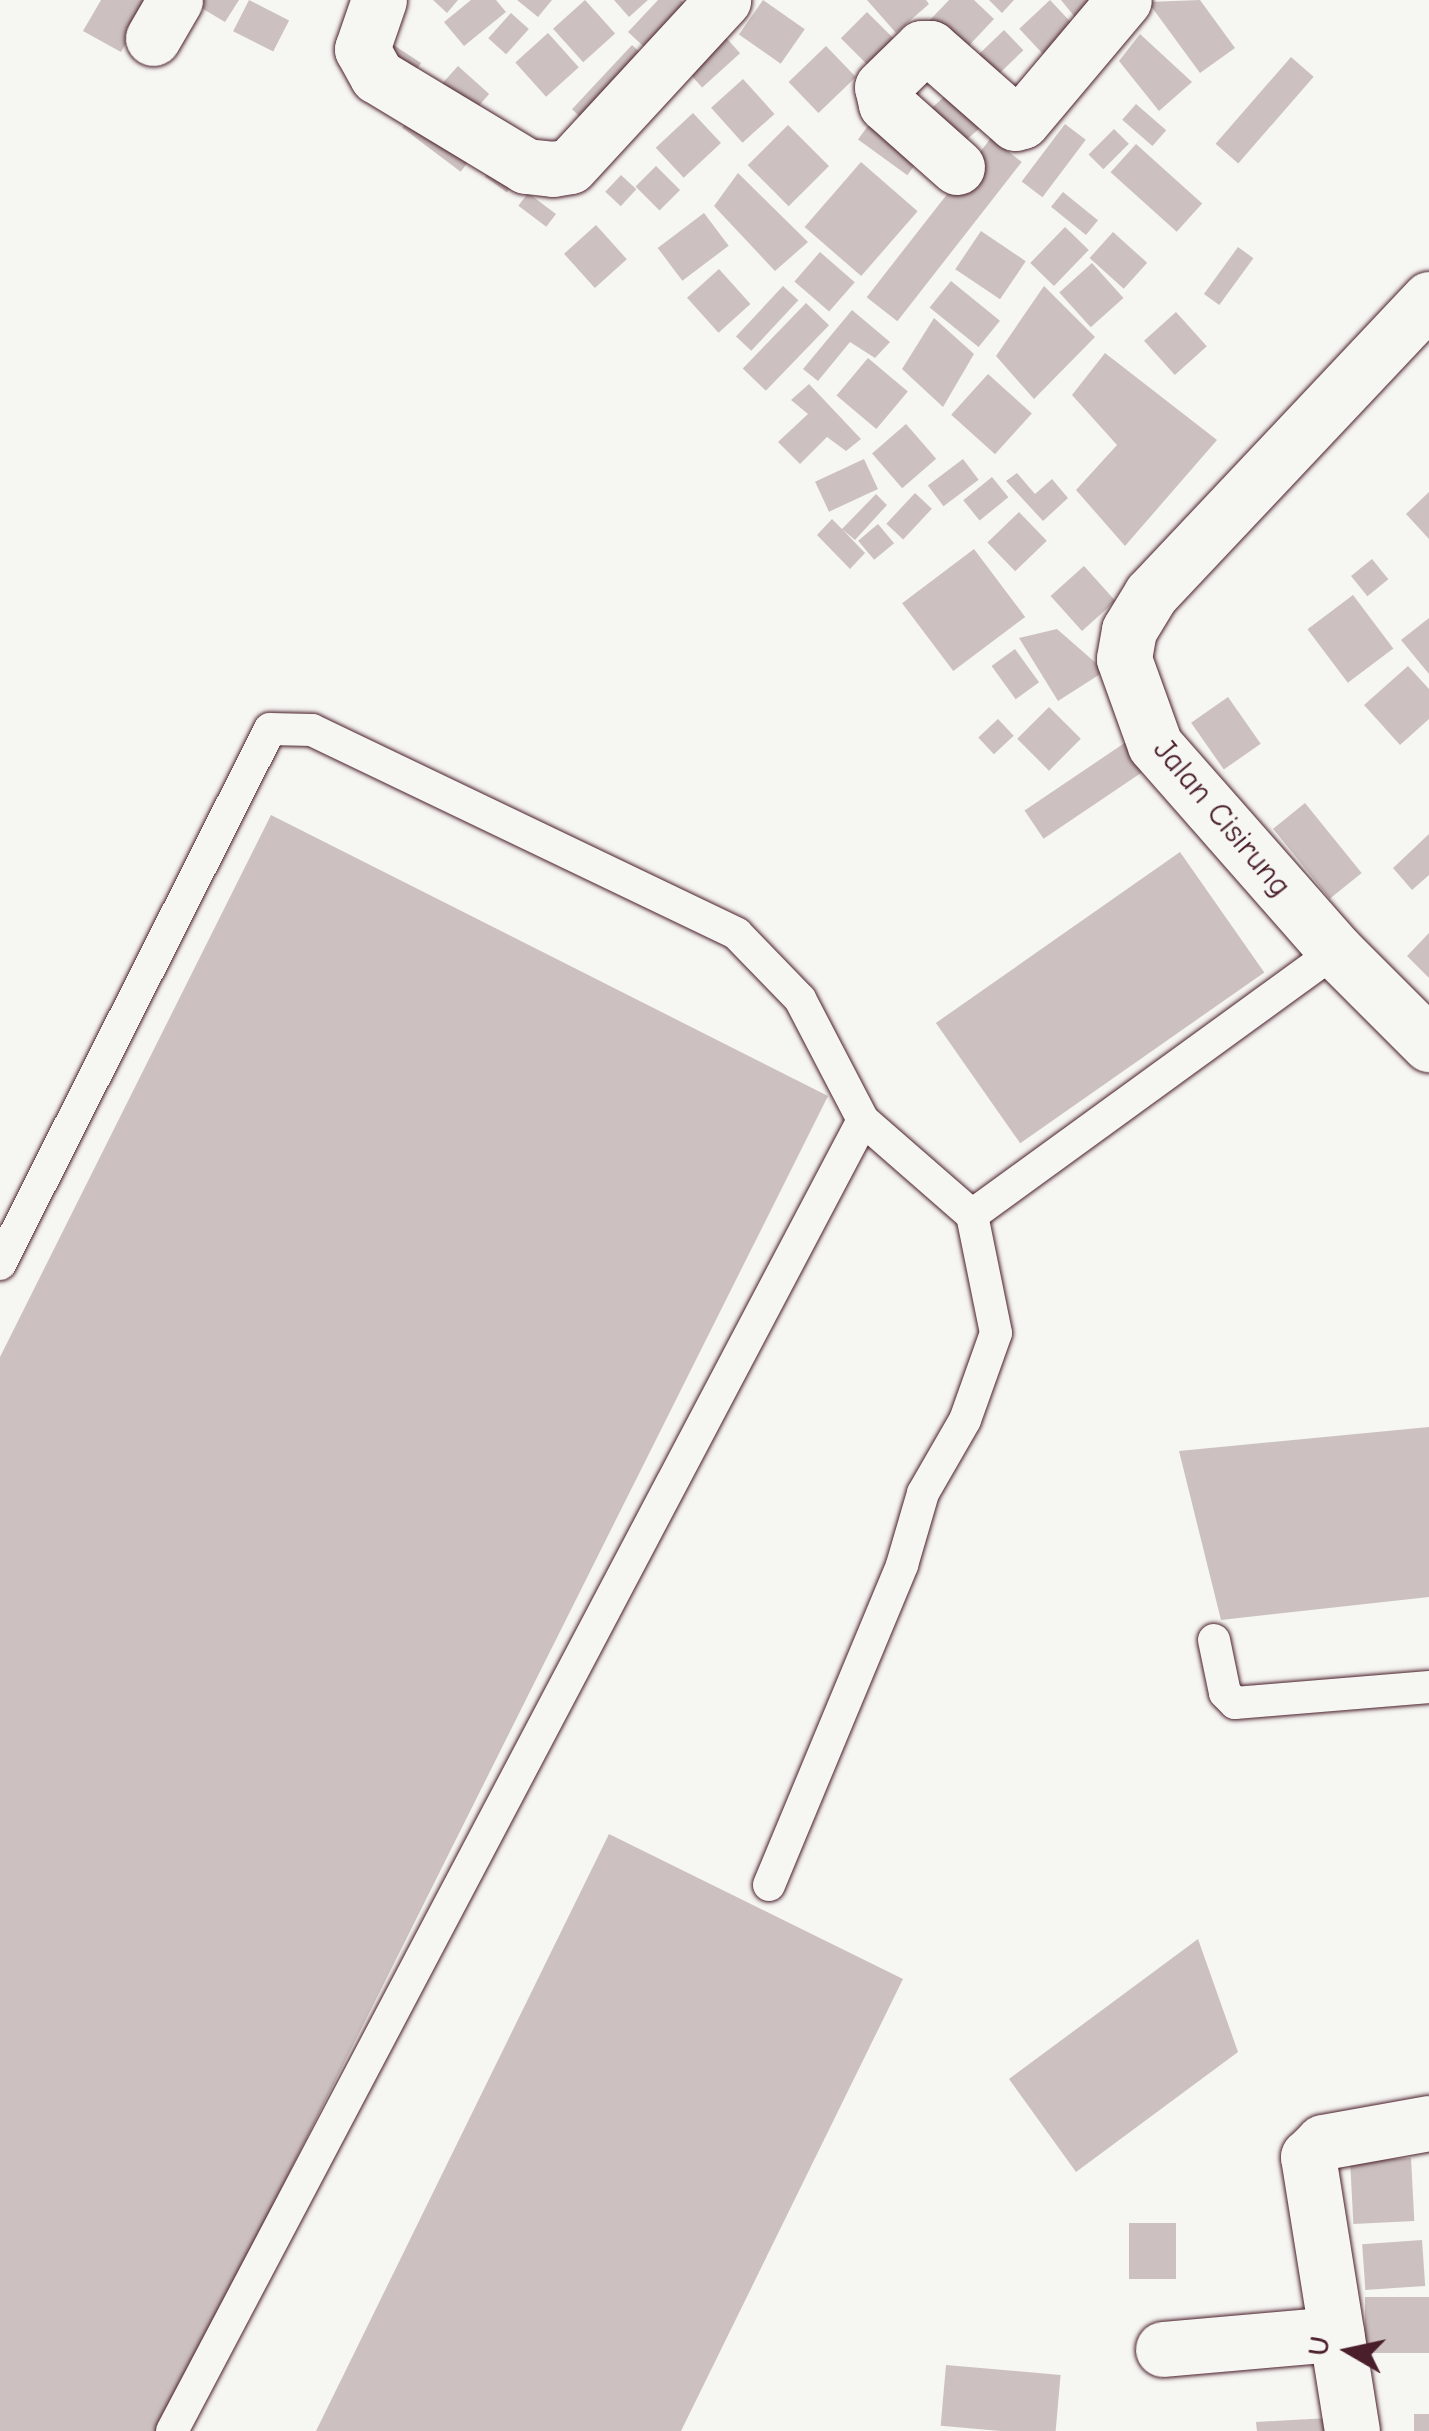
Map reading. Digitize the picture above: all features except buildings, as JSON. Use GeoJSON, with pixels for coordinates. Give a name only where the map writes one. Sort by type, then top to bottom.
{"type":"FeatureCollection","features":[{"type":"Feature","properties":{"kind":"street"},"geometry":{"type":"LineString","coordinates":[[378,0],[362,50],[377,76],[526,166],[553,169],[570,166],[723,0]]}},
{"type":"Feature","properties":{"kind":"street"},"geometry":{"type":"LineString","coordinates":[[957,168],[886,104],[882,87],[922,48],[930,48],[1015,122],[1022,121],[1124,0]]}},
{"type":"Feature","properties":{"kind":"street","name":"Jalan Cisirung"},"geometry":{"type":"LineString","coordinates":[[1429,299],[1152,594],[1129,630],[1124,659],[1155,746],[1336,950],[1429,1044]]}},
{"type":"Feature","properties":{"kind":"street"},"geometry":{"type":"LineString","coordinates":[[1352,2431],[1308,2156],[1322,2142],[1429,2123]]}},
{"type":"Feature","properties":{"kind":"street"},"geometry":{"type":"LineString","coordinates":[[1162,2349],[1336,2334]]}},
{"type":"Feature","properties":{"kind":"lane"},"geometry":{"type":"LineString","coordinates":[[0,1264],[270,729],[312,730],[737,934],[800,999],[863,1120],[972,1215],[996,1333],[965,1420],[923,1493],[902,1565],[768,1885]]}},
{"type":"Feature","properties":{"kind":"lane"},"geometry":{"type":"LineString","coordinates":[[972,1215],[1336,950]]}},
{"type":"Feature","properties":{"kind":"lane"},"geometry":{"type":"LineString","coordinates":[[172,2431],[863,1120]]}},
{"type":"Feature","properties":{"kind":"lane"},"geometry":{"type":"LineString","coordinates":[[1214,1640],[1225,1693],[1235,1704],[1429,1688]]}}]}
